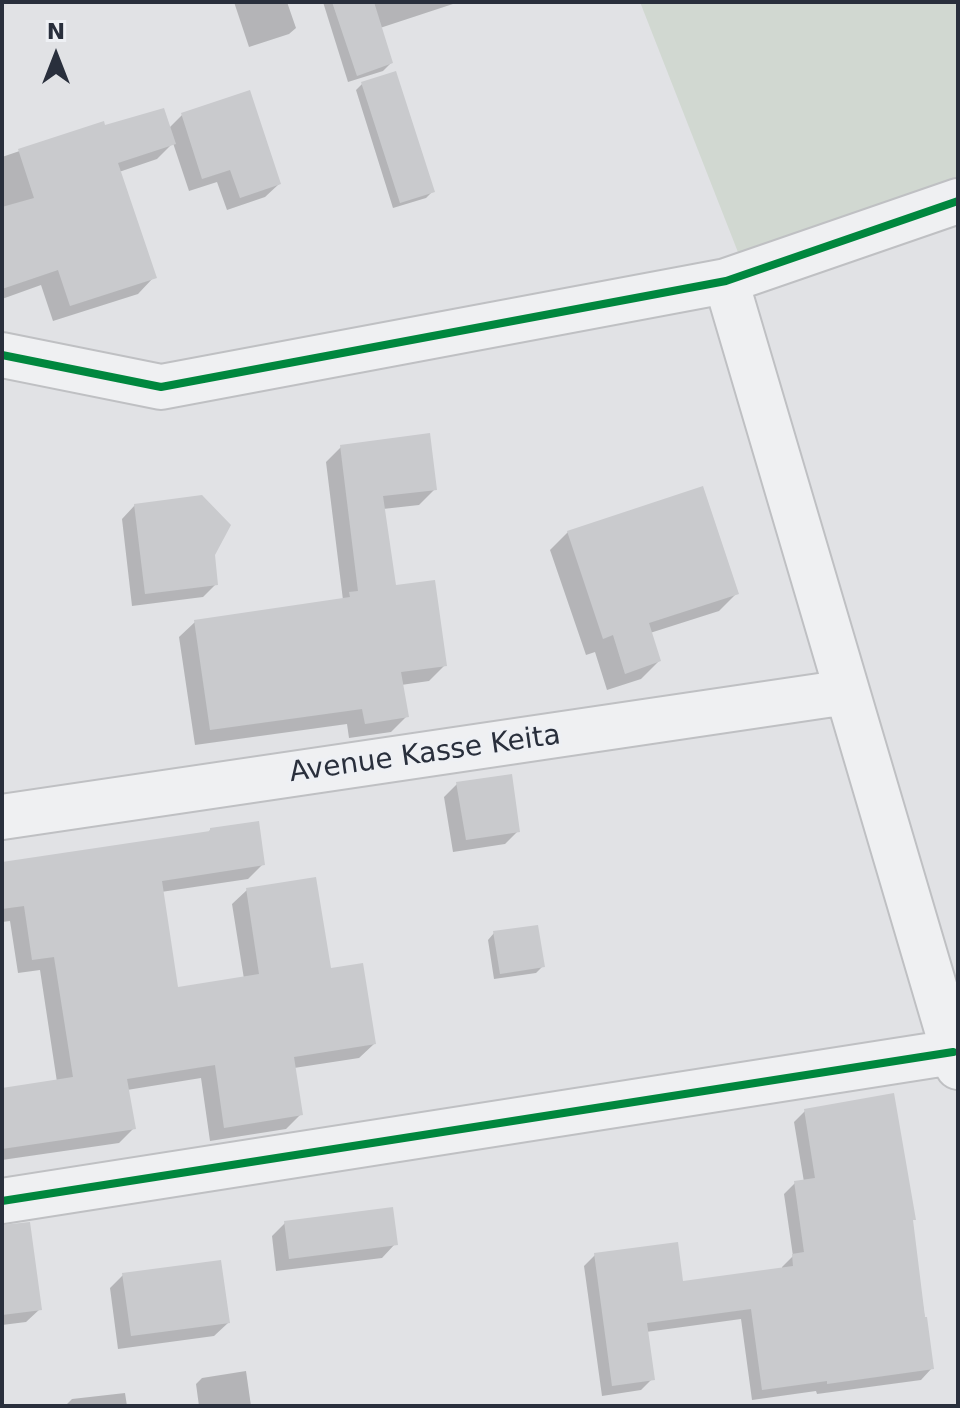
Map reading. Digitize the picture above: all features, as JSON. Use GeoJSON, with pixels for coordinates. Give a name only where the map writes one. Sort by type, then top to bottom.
{"type":"FeatureCollection","features":[{"type":"Feature","properties":{"kind":"street"},"geometry":{"type":"LineString","coordinates":[[2,355],[161,387],[726,281],[958,201]]}},
{"type":"Feature","properties":{"kind":"street"},"geometry":{"type":"LineString","coordinates":[[2,1201],[956,1060],[726,281]]}},
{"type":"Feature","properties":{"kind":"street","name":"Avenue Kasse Keita"},"geometry":{"type":"LineString","coordinates":[[2,817],[847,692]]}},
{"type":"Feature","properties":{"kind":"shaded area"},"geometry":{"type":"Polygon","coordinates":[[[640,2],[958,2],[958,219],[743,265],[640,2]]]}},
{"type":"Feature","properties":{"kind":"building"},"geometry":{"type":"Polygon","coordinates":[[[332,2],[374,2],[393,63],[357,76],[332,2]]]}},
{"type":"Feature","properties":{"kind":"building"},"geometry":{"type":"Polygon","coordinates":[[[396,71],[435,192],[400,203],[361,82],[396,71]]]}},
{"type":"Feature","properties":{"kind":"building"},"geometry":{"type":"Polygon","coordinates":[[[250,90],[281,184],[240,198],[230,170],[202,179],[181,113],[250,90]]]}},
{"type":"Feature","properties":{"kind":"building"},"geometry":{"type":"Polygon","coordinates":[[[164,108],[176,144],[118,163],[157,278],[70,306],[58,270],[2,289],[2,207],[34,198],[18,149],[104,121],[105,125],[164,108]]]}},
{"type":"Feature","properties":{"kind":"building"},"geometry":{"type":"Polygon","coordinates":[[[430,433],[437,490],[383,496],[396,585],[435,580],[447,666],[401,672],[409,717],[365,724],[362,709],[210,730],[194,620],[350,597],[349,592],[358,591],[340,445],[430,433]]]}},
{"type":"Feature","properties":{"kind":"building"},"geometry":{"type":"Polygon","coordinates":[[[703,486],[739,594],[649,623],[661,661],[625,674],[613,635],[603,639],[567,531],[703,486]]]}},
{"type":"Feature","properties":{"kind":"building"},"geometry":{"type":"Polygon","coordinates":[[[202,495],[231,525],[215,555],[218,585],[145,594],[134,504],[202,495]]]}},
{"type":"Feature","properties":{"kind":"building"},"geometry":{"type":"Polygon","coordinates":[[[512,774],[520,832],[466,840],[456,782],[512,774]]]}},
{"type":"Feature","properties":{"kind":"building"},"geometry":{"type":"Polygon","coordinates":[[[259,821],[265,865],[162,881],[178,987],[259,974],[246,888],[316,877],[331,968],[363,963],[376,1044],[294,1057],[303,1115],[224,1128],[215,1065],[127,1079],[136,1129],[2,1149],[2,1088],[73,1077],[54,957],[32,960],[24,906],[2,909],[2,862],[259,821]]]}},
{"type":"Feature","properties":{"kind":"building"},"geometry":{"type":"Polygon","coordinates":[[[538,925],[545,967],[500,974],[493,931],[538,925]]]}},
{"type":"Feature","properties":{"kind":"building"},"geometry":{"type":"Polygon","coordinates":[[[894,1093],[916,1220],[913,1220],[934,1369],[762,1390],[751,1309],[647,1323],[655,1380],[612,1386],[594,1253],[678,1242],[683,1281],[793,1266],[792,1254],[804,1252],[794,1181],[815,1178],[804,1109],[894,1093]]]}},
{"type":"Feature","properties":{"kind":"building"},"geometry":{"type":"Polygon","coordinates":[[[393,1207],[398,1245],[289,1259],[284,1221],[393,1207]]]}},
{"type":"Feature","properties":{"kind":"building"},"geometry":{"type":"Polygon","coordinates":[[[30,1222],[42,1310],[2,1315],[2,1225],[30,1222]]]}},
{"type":"Feature","properties":{"kind":"building"},"geometry":{"type":"Polygon","coordinates":[[[221,1260],[230,1323],[131,1336],[122,1273],[221,1260]]]}},
{"type":"Feature","properties":{"kind":"cycle path"},"geometry":{"type":"LineString","coordinates":[[2,355],[161,387],[726,281],[958,201]]}},
{"type":"Feature","properties":{"kind":"cycle path"},"geometry":{"type":"LineString","coordinates":[[2,1201],[953,1052]]}}]}
